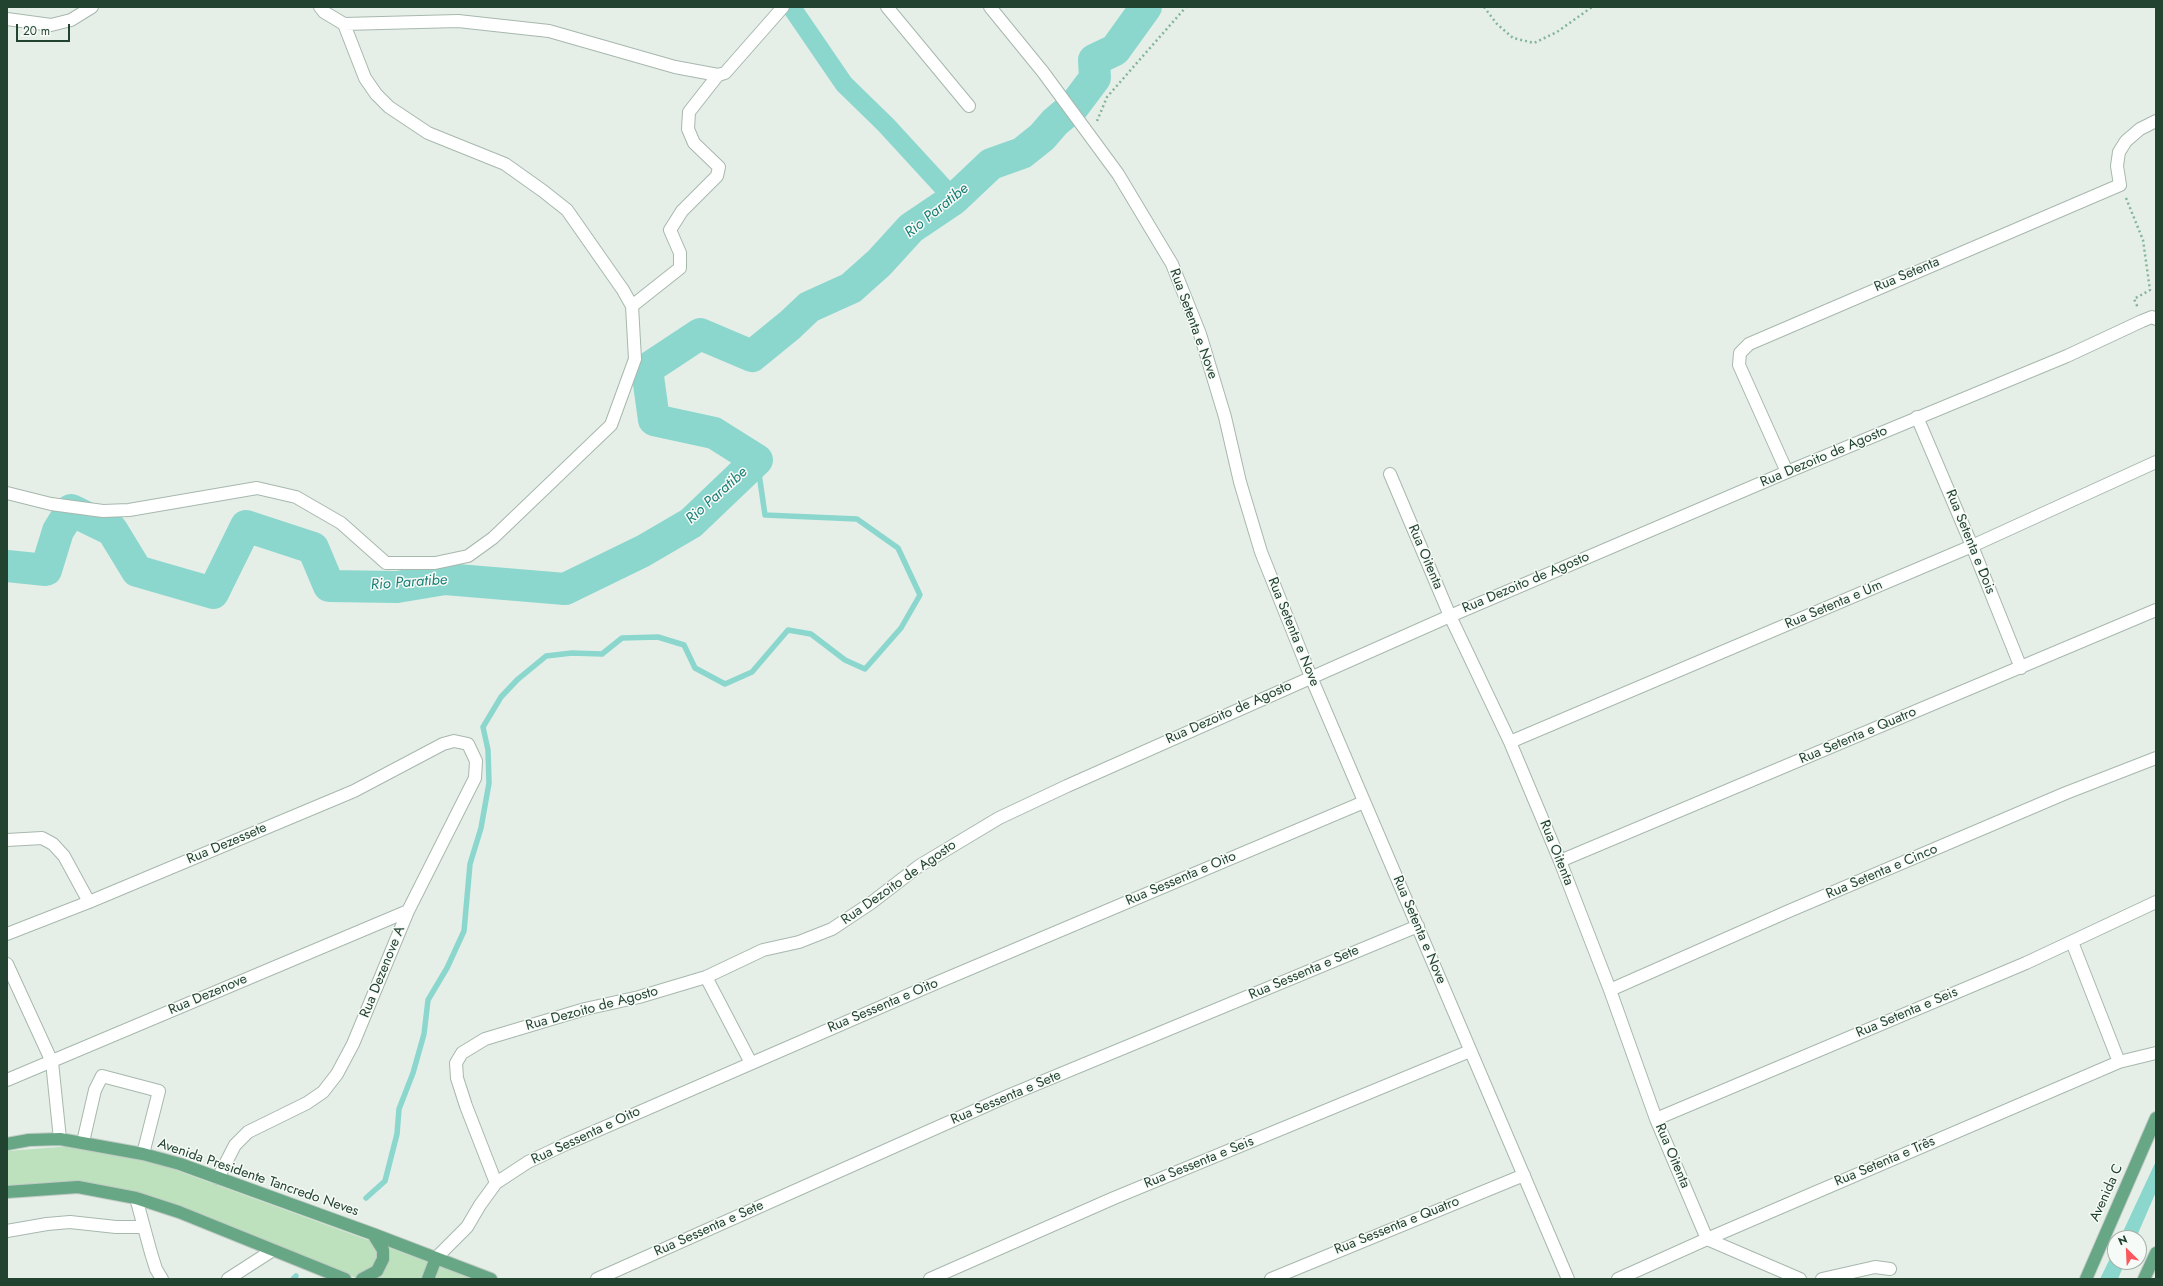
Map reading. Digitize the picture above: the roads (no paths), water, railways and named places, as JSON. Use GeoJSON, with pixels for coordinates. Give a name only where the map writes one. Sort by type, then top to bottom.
{"type":"FeatureCollection","features":[{"type":"Feature","properties":{"kind":"main road","name":"Avenida C"},"geometry":{"type":"LineString","coordinates":[[2086,1279],[2156,1118]]}},
{"type":"Feature","properties":{"kind":"main road","name":"Avenida Presidente Tancredo Neves"},"geometry":{"type":"LineString","coordinates":[[7,1144],[29,1140],[60,1139],[143,1154],[180,1164],[373,1234],[491,1279]]}},
{"type":"Feature","properties":{"kind":"main road"},"geometry":{"type":"LineString","coordinates":[[7,1192],[78,1187],[136,1198],[179,1212],[345,1279]]}},
{"type":"Feature","properties":{"kind":"main road"},"geometry":{"type":"LineString","coordinates":[[362,1279],[377,1271],[383,1259],[383,1250],[373,1234]]}},
{"type":"Feature","properties":{"kind":"main road"},"geometry":{"type":"LineString","coordinates":[[2144,1279],[2156,1253]]}},
{"type":"Feature","properties":{"kind":"main road"},"geometry":{"type":"LineString","coordinates":[[428,1279],[436,1258]]}},
{"type":"Feature","properties":{"kind":"street"},"geometry":{"type":"LineString","coordinates":[[7,19],[52,26],[71,20],[92,7]]}},
{"type":"Feature","properties":{"kind":"street"},"geometry":{"type":"LineString","coordinates":[[320,7],[324,12],[344,24],[458,21],[549,31],[675,67],[718,75],[725,73],[782,7]]}},
{"type":"Feature","properties":{"kind":"street"},"geometry":{"type":"LineString","coordinates":[[887,7],[969,106]]}},
{"type":"Feature","properties":{"kind":"street","name":"Rua Setenta e Nove"},"geometry":{"type":"LineString","coordinates":[[990,7],[1043,72],[1118,174],[1172,264],[1200,334],[1225,417],[1240,482],[1261,552],[1311,677],[1568,1279]]}},
{"type":"Feature","properties":{"kind":"street"},"geometry":{"type":"LineString","coordinates":[[7,493],[51,504],[103,510],[129,510],[257,488],[296,497],[341,523],[386,563],[435,562],[468,556],[493,538],[611,426],[635,359],[632,306],[623,290],[567,210],[505,164],[428,133],[389,107],[376,94],[365,78],[344,24]]}},
{"type":"Feature","properties":{"kind":"street"},"geometry":{"type":"LineString","coordinates":[[632,306],[680,268],[680,253],[670,230],[682,211],[717,176],[719,167],[694,143],[688,130],[689,112],[718,75]]}},
{"type":"Feature","properties":{"kind":"street","name":"Rua Setenta"},"geometry":{"type":"LineString","coordinates":[[1787,472],[1739,365],[1740,353],[1749,344],[2120,185],[2117,166],[2119,152],[2126,141],[2140,129],[2156,121]]}},
{"type":"Feature","properties":{"kind":"street","name":"Rua Dezoito de Agosto"},"geometry":{"type":"LineString","coordinates":[[496,1183],[466,1106],[457,1078],[456,1063],[462,1053],[484,1039],[542,1021],[706,977],[763,950],[799,942],[832,929],[871,903],[919,866],[999,818],[1450,616],[1787,472],[2067,356],[2142,320],[2152,317],[2156,319]]}},
{"type":"Feature","properties":{"kind":"street","name":"Rua Setenta e Dois"},"geometry":{"type":"LineString","coordinates":[[1917,418],[1972,546],[2021,668]]}},
{"type":"Feature","properties":{"kind":"street","name":"Rua Setenta e Um"},"geometry":{"type":"LineString","coordinates":[[1510,742],[1972,546],[2156,462]]}},
{"type":"Feature","properties":{"kind":"street","name":"Rua Oitenta"},"geometry":{"type":"LineString","coordinates":[[1390,474],[1450,616],[1510,742],[1560,861],[1610,990],[1656,1119],[1707,1239]]}},
{"type":"Feature","properties":{"kind":"street","name":"Rua Setenta e Quatro"},"geometry":{"type":"LineString","coordinates":[[1560,861],[2156,610]]}},
{"type":"Feature","properties":{"kind":"street","name":"Rua Dezenove A"},"geometry":{"type":"LineString","coordinates":[[218,1178],[235,1145],[248,1132],[307,1103],[323,1092],[337,1074],[353,1044],[408,911],[475,778],[476,761],[468,744],[454,741],[443,744]]}},
{"type":"Feature","properties":{"kind":"street","name":"Rua Dezessete"},"geometry":{"type":"LineString","coordinates":[[7,934],[89,902],[354,791],[443,744]]}},
{"type":"Feature","properties":{"kind":"street","name":"Rua Setenta e Cinco"},"geometry":{"type":"LineString","coordinates":[[1610,990],[1789,911],[2066,793],[2156,758]]}},
{"type":"Feature","properties":{"kind":"street","name":"Rua Sessenta e Oito"},"geometry":{"type":"LineString","coordinates":[[436,1258],[467,1227],[480,1205],[496,1183],[528,1162],[751,1063],[1364,802]]}},
{"type":"Feature","properties":{"kind":"street"},"geometry":{"type":"LineString","coordinates":[[7,840],[28,837],[42,838],[53,844],[64,856],[89,902]]}},
{"type":"Feature","properties":{"kind":"street","name":"Rua Setenta e Seis"},"geometry":{"type":"LineString","coordinates":[[1656,1119],[2072,942],[2156,902]]}},
{"type":"Feature","properties":{"kind":"street","name":"Rua Dezenove"},"geometry":{"type":"LineString","coordinates":[[7,1080],[408,911]]}},
{"type":"Feature","properties":{"kind":"street","name":"Rua Sessenta e Sete"},"geometry":{"type":"LineString","coordinates":[[598,1279],[1010,1095],[1418,926]]}},
{"type":"Feature","properties":{"kind":"street"},"geometry":{"type":"LineString","coordinates":[[2072,942],[2119,1062]]}},
{"type":"Feature","properties":{"kind":"street"},"geometry":{"type":"LineString","coordinates":[[7,964],[52,1062],[60,1139]]}},
{"type":"Feature","properties":{"kind":"street"},"geometry":{"type":"LineString","coordinates":[[706,977],[751,1063]]}},
{"type":"Feature","properties":{"kind":"street","name":"Rua Sessenta e Seis"},"geometry":{"type":"LineString","coordinates":[[930,1279],[1114,1198],[1470,1051]]}},
{"type":"Feature","properties":{"kind":"street","name":"Rua Setenta e Três"},"geometry":{"type":"LineString","coordinates":[[1618,1279],[1707,1239],[2119,1062],[2156,1053]]}},
{"type":"Feature","properties":{"kind":"street"},"geometry":{"type":"LineString","coordinates":[[83,1142],[95,1090],[102,1076],[159,1091],[143,1154]]}},
{"type":"Feature","properties":{"kind":"street","name":"Rua Sessenta e Quatro"},"geometry":{"type":"LineString","coordinates":[[1271,1279],[1524,1175]]}},
{"type":"Feature","properties":{"kind":"street"},"geometry":{"type":"LineString","coordinates":[[136,1198],[156,1269],[162,1279]]}},
{"type":"Feature","properties":{"kind":"street"},"geometry":{"type":"LineString","coordinates":[[7,1231],[47,1224],[70,1222],[116,1227],[144,1227]]}},
{"type":"Feature","properties":{"kind":"street"},"geometry":{"type":"LineString","coordinates":[[1707,1239],[1800,1279]]}},
{"type":"Feature","properties":{"kind":"street"},"geometry":{"type":"LineString","coordinates":[[228,1279],[273,1250]]}},
{"type":"Feature","properties":{"kind":"street"},"geometry":{"type":"LineString","coordinates":[[1822,1279],[1875,1267],[1890,1270]]}},
{"type":"Feature","properties":{"kind":"water"},"geometry":{"type":"Polygon","coordinates":[[[2156,1161],[2156,1192],[2139,1230],[2124,1230],[2156,1161]]]}},
{"type":"Feature","properties":{"kind":"water"},"geometry":{"type":"Polygon","coordinates":[[[2107,1265],[2107,1270],[2122,1270],[2118,1279],[2100,1279],[2107,1265]]]}},
{"type":"Feature","properties":{"kind":"waterway","name":"Rio Paratibe"},"geometry":{"type":"LineString","coordinates":[[7,566],[46,570],[58,531],[71,510],[112,530],[137,571],[213,593],[246,526],[313,548],[329,586],[397,587],[445,579],[565,589],[643,551],[691,523],[757,460],[714,433],[654,420],[647,369],[700,334],[752,356],[790,325],[809,307],[851,288],[879,263],[911,228],[954,199],[991,164],[1022,153],[1042,137],[1055,122],[1074,106],[1095,78],[1094,60],[1115,50],[1146,7]]}},
{"type":"Feature","properties":{"kind":"waterway"},"geometry":{"type":"LineString","coordinates":[[792,8],[844,84],[886,125],[954,199]]}},
{"type":"Feature","properties":{"kind":"waterway"},"geometry":{"type":"LineString","coordinates":[[366,1198],[385,1181],[397,1134],[399,1109],[413,1073],[424,1034],[428,1000],[447,968],[464,931],[470,864],[481,828],[489,783],[488,750],[483,727],[501,697],[518,679],[546,656],[572,653],[602,654],[622,638],[658,637],[684,645],[695,668],[725,684],[752,672],[788,630],[811,634],[845,660],[865,669],[901,628],[920,595],[898,548],[857,519],[765,515],[757,460]]}},
{"type":"Feature","properties":{"kind":"waterway"},"geometry":{"type":"LineString","coordinates":[[293,1279],[296,1276]]}}]}
